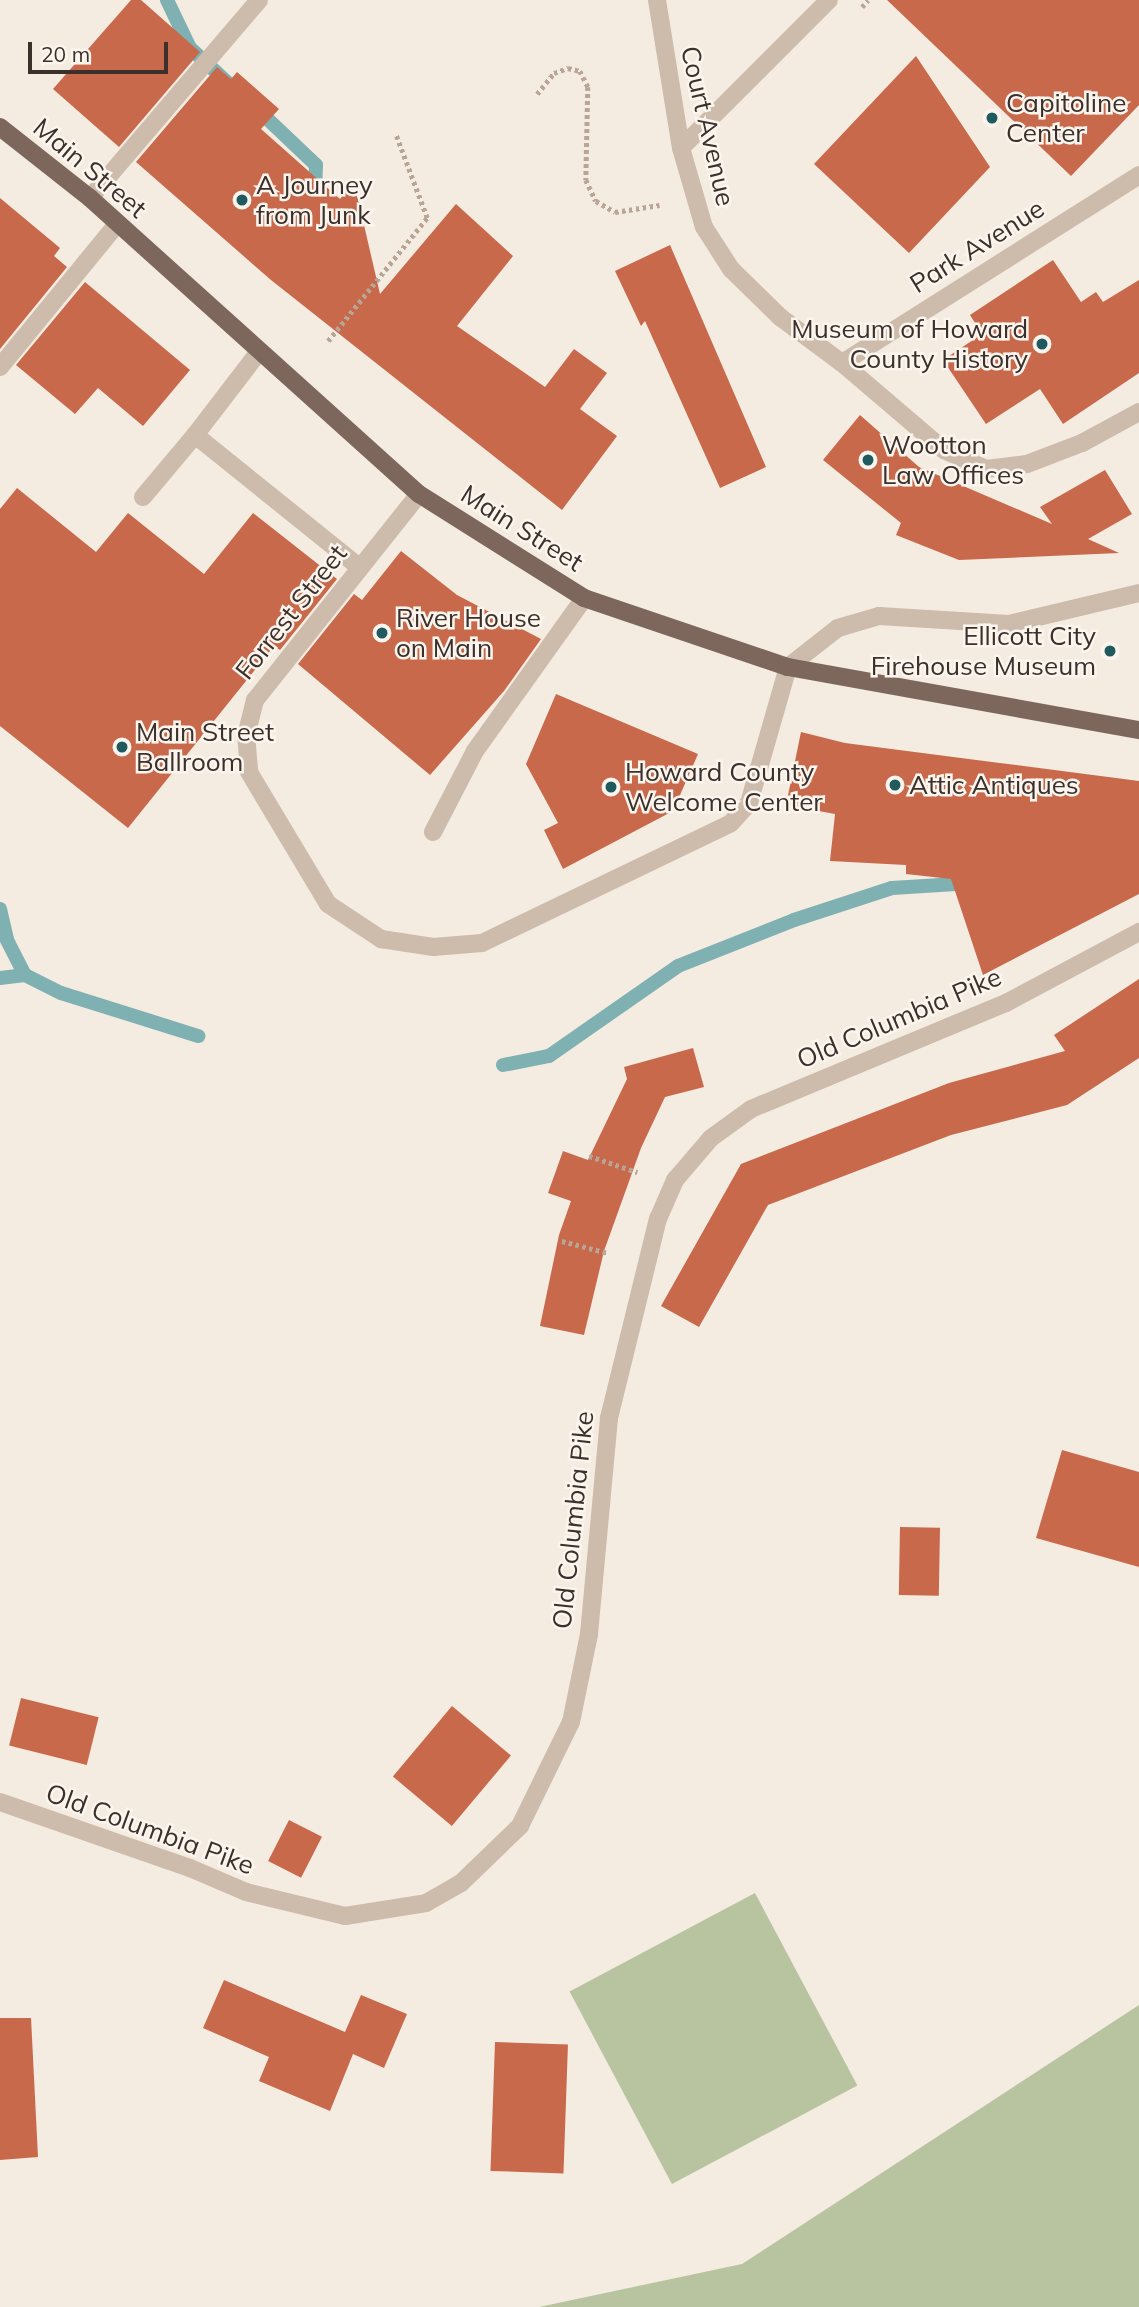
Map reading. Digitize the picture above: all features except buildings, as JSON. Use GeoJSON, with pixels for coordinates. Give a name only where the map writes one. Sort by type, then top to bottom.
{"type":"FeatureCollection","features":[{"type":"Feature","properties":{"kind":"main road","name":"Main Street"},"geometry":{"type":"LineString","coordinates":[[0,127],[89,198],[258,353],[419,494],[583,598],[788,667],[1139,730]]}},
{"type":"Feature","properties":{"kind":"street"},"geometry":{"type":"LineString","coordinates":[[89,198],[197,76],[259,0]]}},
{"type":"Feature","properties":{"kind":"street","name":"Court Avenue"},"geometry":{"type":"LineString","coordinates":[[657,0],[681,148],[704,227],[731,269],[780,317],[842,363],[944,450],[986,469],[1027,464],[1082,443],[1139,412]]}},
{"type":"Feature","properties":{"kind":"street"},"geometry":{"type":"LineString","coordinates":[[681,148],[829,0]]}},
{"type":"Feature","properties":{"kind":"street","name":"Park Avenue"},"geometry":{"type":"LineString","coordinates":[[842,363],[1139,175]]}},
{"type":"Feature","properties":{"kind":"street"},"geometry":{"type":"LineString","coordinates":[[0,368],[117,224]]}},
{"type":"Feature","properties":{"kind":"street"},"geometry":{"type":"LineString","coordinates":[[143,497],[258,353]]}},
{"type":"Feature","properties":{"kind":"street"},"geometry":{"type":"LineString","coordinates":[[195,435],[359,567]]}},
{"type":"Feature","properties":{"kind":"street","name":"Forrest Street"},"geometry":{"type":"LineString","coordinates":[[419,494],[255,700],[246,735],[249,772],[328,904],[381,939],[433,947],[482,943],[731,823],[749,803],[788,667]]}},
{"type":"Feature","properties":{"kind":"street"},"geometry":{"type":"LineString","coordinates":[[788,667],[838,628],[879,616],[1009,624],[1139,593]]}},
{"type":"Feature","properties":{"kind":"street"},"geometry":{"type":"LineString","coordinates":[[433,832],[475,751],[583,598]]}},
{"type":"Feature","properties":{"kind":"street","name":"Old Columbia Pike"},"geometry":{"type":"LineString","coordinates":[[0,1802],[190,1868],[246,1892],[345,1916],[426,1903],[461,1883],[520,1826],[571,1722],[589,1634],[609,1418],[658,1219],[675,1180],[710,1138],[751,1109],[1006,1003],[1139,932]]}},
{"type":"Feature","properties":{"kind":"path"},"geometry":{"type":"LineString","coordinates":[[859,10],[868,0]]}},
{"type":"Feature","properties":{"kind":"path"},"geometry":{"type":"LineString","coordinates":[[537,94],[554,73],[568,68],[580,71],[588,87],[586,180],[596,201],[614,212],[659,205]]}},
{"type":"Feature","properties":{"kind":"path"},"geometry":{"type":"LineString","coordinates":[[328,341],[427,218],[396,135]]}},
{"type":"Feature","properties":{"kind":"path"},"geometry":{"type":"LineString","coordinates":[[589,1156],[637,1172]]}},
{"type":"Feature","properties":{"kind":"path"},"geometry":{"type":"LineString","coordinates":[[562,1241],[608,1253]]}},
{"type":"Feature","properties":{"kind":"green space"},"geometry":{"type":"Polygon","coordinates":[[[755,1893],[857,2085],[672,2184],[570,1992],[755,1893]]]}},
{"type":"Feature","properties":{"kind":"green space"},"geometry":{"type":"Polygon","coordinates":[[[1139,2005],[1139,2307],[539,2307],[742,2264],[1139,2005]]]}},
{"type":"Feature","properties":{"kind":"waterway"},"geometry":{"type":"LineString","coordinates":[[167,0],[190,48],[227,82]]}},
{"type":"Feature","properties":{"kind":"waterway"},"geometry":{"type":"LineString","coordinates":[[255,107],[316,165],[315,195]]}},
{"type":"Feature","properties":{"kind":"waterway"},"geometry":{"type":"LineString","coordinates":[[503,1065],[549,1056],[678,966],[794,920],[892,888],[972,883]]}},
{"type":"Feature","properties":{"kind":"waterway"},"geometry":{"type":"LineString","coordinates":[[0,909],[7,940],[25,975]]}},
{"type":"Feature","properties":{"kind":"waterway"},"geometry":{"type":"LineString","coordinates":[[25,975],[61,993],[198,1036]]}},
{"type":"Feature","properties":{"kind":"waterway"},"geometry":{"type":"LineString","coordinates":[[0,978],[25,975]]}},
{"type":"Feature","properties":{"kind":"place","name":"Capitoline Center"},"geometry":{"type":"Point","coordinates":[992,118]}},
{"type":"Feature","properties":{"kind":"place","name":"A Journey from Junk"},"geometry":{"type":"Point","coordinates":[242,200]}},
{"type":"Feature","properties":{"kind":"place","name":"Museum of Howard County History"},"geometry":{"type":"Point","coordinates":[1042,344]}},
{"type":"Feature","properties":{"kind":"place","name":"Wootton Law Offices"},"geometry":{"type":"Point","coordinates":[868,460]}},
{"type":"Feature","properties":{"kind":"place","name":"River House on Main"},"geometry":{"type":"Point","coordinates":[382,633]}},
{"type":"Feature","properties":{"kind":"place","name":"Ellicott City Firehouse Museum"},"geometry":{"type":"Point","coordinates":[1110,651]}},
{"type":"Feature","properties":{"kind":"place","name":"Main Street Ballroom"},"geometry":{"type":"Point","coordinates":[122,747]}},
{"type":"Feature","properties":{"kind":"place","name":"Attic Antiques"},"geometry":{"type":"Point","coordinates":[895,785]}},
{"type":"Feature","properties":{"kind":"place","name":"Howard County Welcome Center"},"geometry":{"type":"Point","coordinates":[611,787]}}]}
